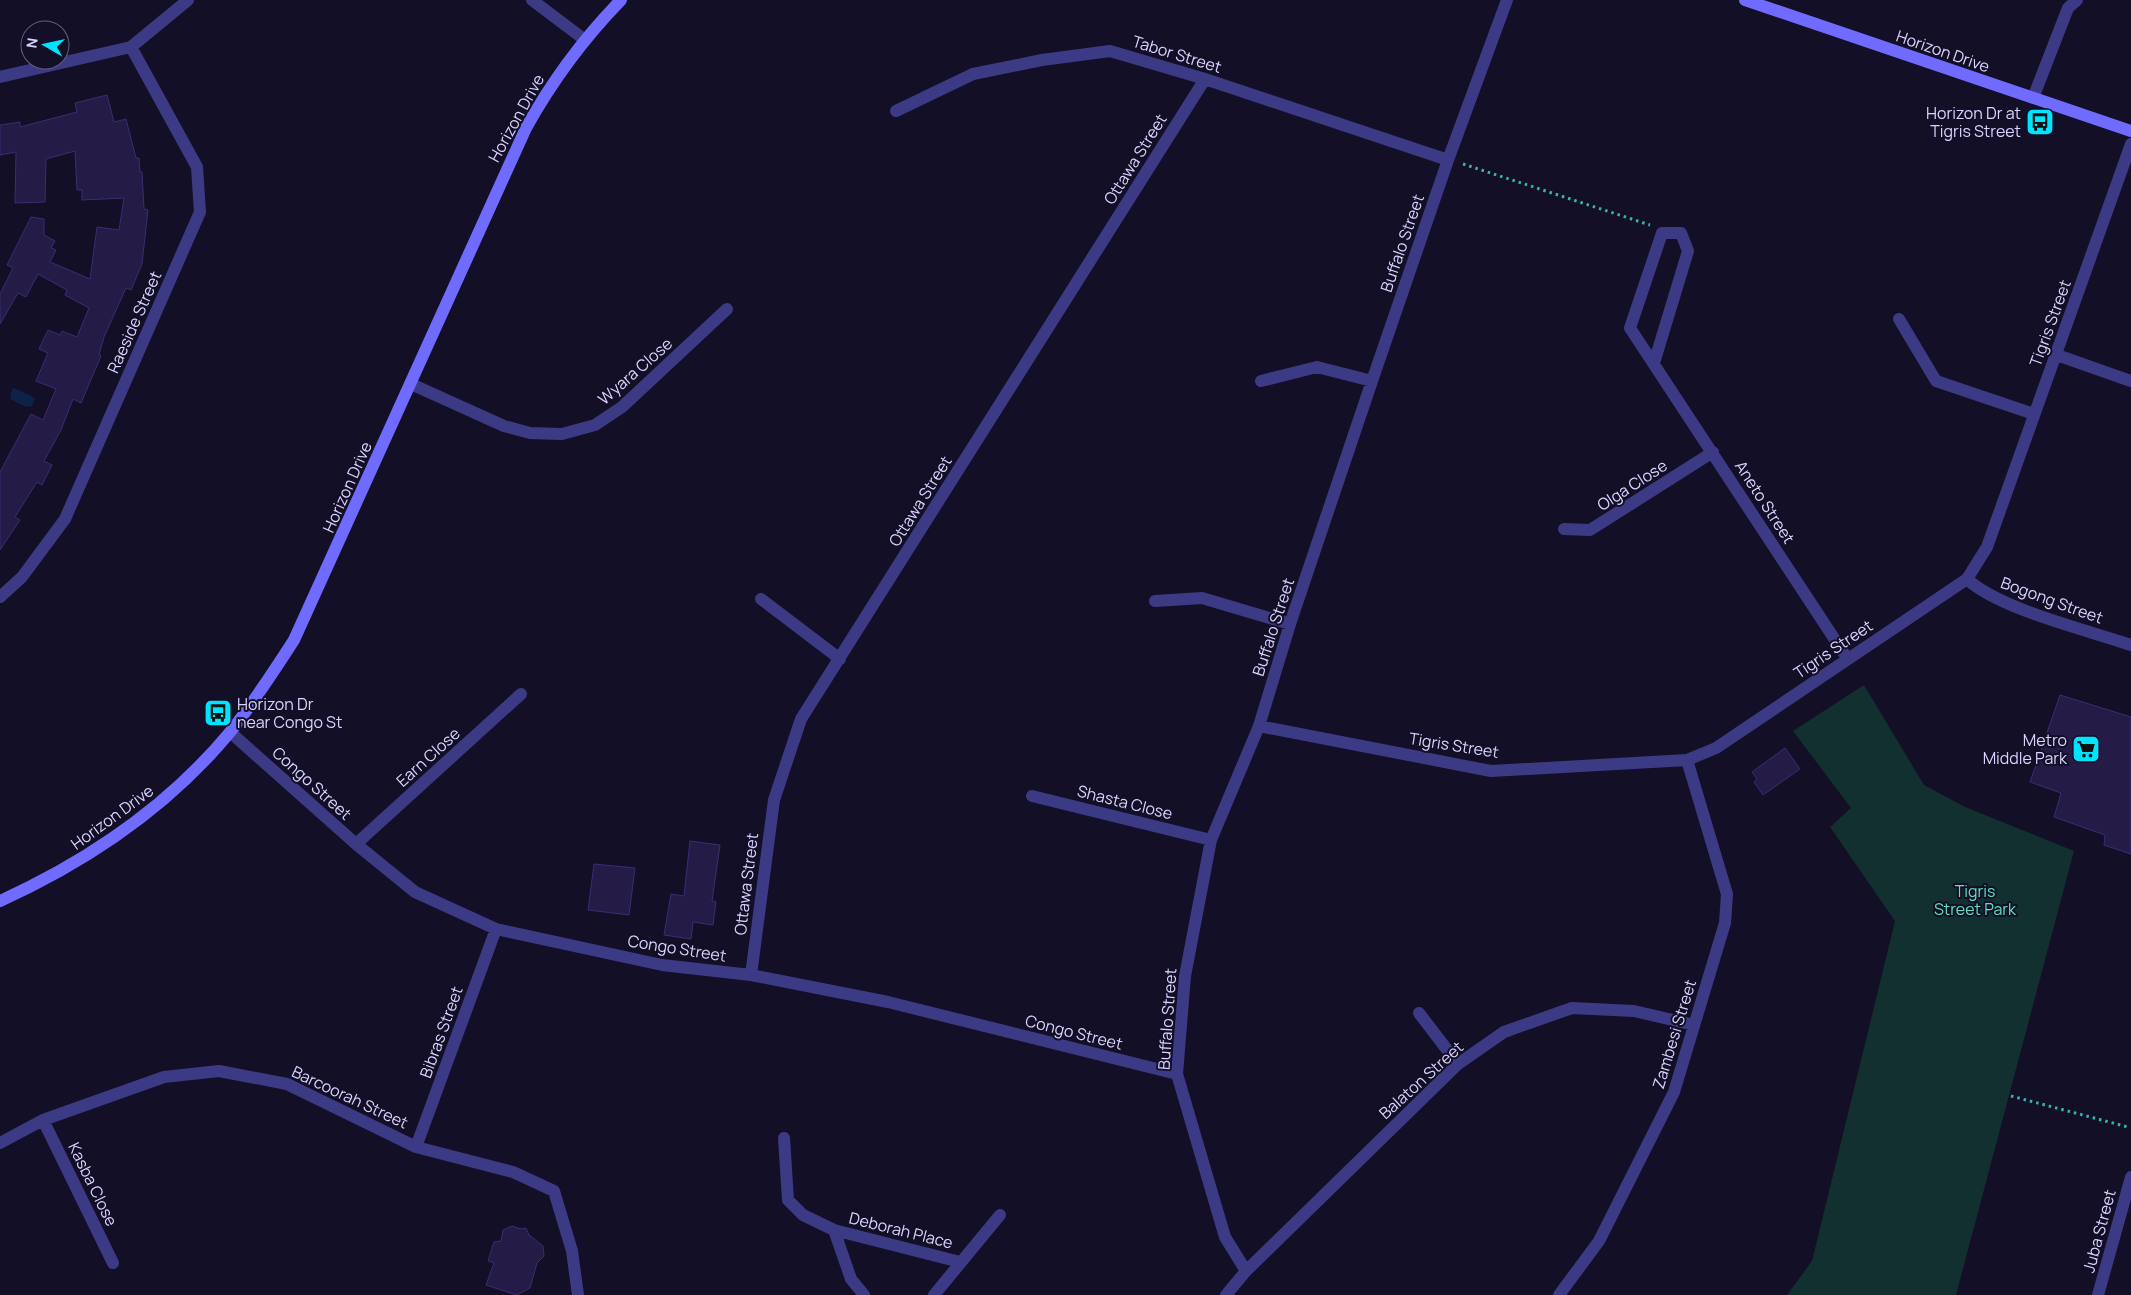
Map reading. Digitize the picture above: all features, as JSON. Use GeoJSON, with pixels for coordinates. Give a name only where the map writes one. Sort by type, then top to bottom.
{"type":"FeatureCollection","features":[{"type":"Feature","properties":{"kind":"street"},"geometry":{"type":"LineString","coordinates":[[0,77],[131,47],[188,0]]}},
{"type":"Feature","properties":{"kind":"street"},"geometry":{"type":"LineString","coordinates":[[532,0],[585,40]]}},
{"type":"Feature","properties":{"kind":"street","name":"Horizon Drive"},"geometry":{"type":"LineString","coordinates":[[0,901],[71,866],[115,836],[170,794],[230,732],[257,697],[294,640],[412,384],[526,128],[544,97],[585,40],[621,0]]}},
{"type":"Feature","properties":{"kind":"street","name":"Buffalo Street"},"geometry":{"type":"LineString","coordinates":[[1246,1271],[1225,1238],[1177,1074],[1185,976],[1211,840],[1259,726],[1290,624],[1372,381],[1448,160],[1507,0]]}},
{"type":"Feature","properties":{"kind":"street","name":"Horizon Drive"},"geometry":{"type":"LineString","coordinates":[[1745,0],[1764,3],[2131,132]]}},
{"type":"Feature","properties":{"kind":"street"},"geometry":{"type":"LineString","coordinates":[[2033,98],[2068,8],[2077,0]]}},
{"type":"Feature","properties":{"kind":"street","name":"Raeside Street"},"geometry":{"type":"LineString","coordinates":[[0,597],[22,577],[65,519],[200,212],[198,167],[131,47]]}},
{"type":"Feature","properties":{"kind":"street","name":"Tabor Street"},"geometry":{"type":"LineString","coordinates":[[896,111],[973,74],[1042,60],[1110,51],[1205,79],[1448,160]]}},
{"type":"Feature","properties":{"kind":"street","name":"Ottawa Street"},"geometry":{"type":"LineString","coordinates":[[751,975],[774,800],[801,719],[1205,79]]}},
{"type":"Feature","properties":{"kind":"street","name":"Tigris Street"},"geometry":{"type":"LineString","coordinates":[[1259,726],[1491,771],[1687,760],[1716,748],[1967,578],[1987,547],[2131,144]]}},
{"type":"Feature","properties":{"kind":"street"},"geometry":{"type":"LineString","coordinates":[[1654,363],[1688,251],[1681,233],[1662,234]]}},
{"type":"Feature","properties":{"kind":"street","name":"Aneto Street"},"geometry":{"type":"LineString","coordinates":[[1662,234],[1630,328],[1847,658]]}},
{"type":"Feature","properties":{"kind":"street","name":"Wyara Close"},"geometry":{"type":"LineString","coordinates":[[412,384],[504,426],[530,433],[562,434],[595,425],[622,407],[727,309]]}},
{"type":"Feature","properties":{"kind":"street"},"geometry":{"type":"LineString","coordinates":[[1899,319],[1936,381],[2034,414]]}},
{"type":"Feature","properties":{"kind":"street"},"geometry":{"type":"LineString","coordinates":[[2057,355],[2131,381]]}},
{"type":"Feature","properties":{"kind":"street"},"geometry":{"type":"LineString","coordinates":[[1261,381],[1317,367],[1372,381]]}},
{"type":"Feature","properties":{"kind":"street","name":"Olga Close"},"geometry":{"type":"LineString","coordinates":[[1564,529],[1590,530],[1713,452]]}},
{"type":"Feature","properties":{"kind":"street","name":"Bogong Street"},"geometry":{"type":"LineString","coordinates":[[1967,578],[1977,588],[2008,604],[2131,645]]}},
{"type":"Feature","properties":{"kind":"street"},"geometry":{"type":"LineString","coordinates":[[761,598],[840,658]]}},
{"type":"Feature","properties":{"kind":"street"},"geometry":{"type":"LineString","coordinates":[[1154,601],[1202,598],[1290,624]]}},
{"type":"Feature","properties":{"kind":"street","name":"Earn Close"},"geometry":{"type":"LineString","coordinates":[[356,844],[521,694]]}},
{"type":"Feature","properties":{"kind":"street","name":"Congo Street"},"geometry":{"type":"LineString","coordinates":[[230,732],[356,844],[415,892],[496,929],[662,965],[751,975],[888,1002],[1177,1074]]}},
{"type":"Feature","properties":{"kind":"street","name":"Zambesi Street"},"geometry":{"type":"LineString","coordinates":[[1559,1295],[1599,1241],[1670,1101],[1725,923],[1727,894],[1687,760]]}},
{"type":"Feature","properties":{"kind":"street","name":"Shasta Close"},"geometry":{"type":"LineString","coordinates":[[1032,796],[1211,840]]}},
{"type":"Feature","properties":{"kind":"street","name":"Bibras Street"},"geometry":{"type":"LineString","coordinates":[[416,1147],[496,929]]}},
{"type":"Feature","properties":{"kind":"street","name":"Balaton Street"},"geometry":{"type":"LineString","coordinates":[[1226,1295],[1246,1271],[1458,1064],[1504,1032],[1572,1008],[1634,1011],[1694,1025]]}},
{"type":"Feature","properties":{"kind":"street"},"geometry":{"type":"LineString","coordinates":[[1419,1013],[1458,1064]]}},
{"type":"Feature","properties":{"kind":"street","name":"Barcoorah Street"},"geometry":{"type":"LineString","coordinates":[[0,1143],[43,1120],[164,1077],[219,1071],[287,1084],[416,1147],[513,1172],[554,1191],[572,1251],[578,1295]]}},
{"type":"Feature","properties":{"kind":"street","name":"Kasba Close"},"geometry":{"type":"LineString","coordinates":[[43,1120],[113,1263]]}},
{"type":"Feature","properties":{"kind":"street","name":"Deborah Place"},"geometry":{"type":"LineString","coordinates":[[784,1138],[788,1200],[803,1215],[834,1230],[960,1262]]}},
{"type":"Feature","properties":{"kind":"street","name":"Juba Street"},"geometry":{"type":"LineString","coordinates":[[2098,1295],[2131,1177]]}},
{"type":"Feature","properties":{"kind":"street","name":"Deborah Place"},"geometry":{"type":"LineString","coordinates":[[934,1295],[1000,1215]]}},
{"type":"Feature","properties":{"kind":"street","name":"Deborah Place"},"geometry":{"type":"LineString","coordinates":[[834,1230],[851,1279],[864,1295]]}},
{"type":"Feature","properties":{"kind":"path"},"geometry":{"type":"LineString","coordinates":[[1448,160],[1653,226],[1662,234]]}},
{"type":"Feature","properties":{"kind":"path"},"geometry":{"type":"LineString","coordinates":[[2010,1096],[2128,1127]]}},
{"type":"Feature","properties":{"kind":"green space","name":"Tigris Street Park"},"geometry":{"type":"Polygon","coordinates":[[[1864,685],[1924,785],[1965,807],[2074,851],[1956,1295],[1787,1295],[1812,1261],[1895,921],[1830,827],[1851,808],[1793,731],[1864,685]]]}},
{"type":"Feature","properties":{"kind":"water"},"geometry":{"type":"Polygon","coordinates":[[[14,388],[35,398],[32,406],[26,407],[10,399],[12,389],[14,388]]]}},
{"type":"Feature","properties":{"kind":"building"},"geometry":{"type":"Polygon","coordinates":[[[107,95],[114,122],[126,119],[136,158],[139,158],[140,172],[142,172],[144,209],[148,210],[142,264],[131,290],[126,288],[104,337],[99,355],[101,356],[81,403],[73,399],[61,430],[44,461],[52,465],[42,485],[37,482],[15,517],[20,520],[0,550],[0,472],[31,414],[43,420],[56,389],[36,381],[48,353],[39,349],[48,330],[60,335],[62,331],[77,337],[89,308],[65,295],[67,290],[38,274],[26,297],[18,293],[0,324],[0,294],[13,268],[7,265],[31,217],[44,219],[44,235],[55,241],[51,248],[56,250],[50,262],[90,279],[97,227],[119,230],[124,198],[82,200],[82,190],[77,190],[75,151],[46,159],[45,202],[15,203],[16,152],[0,155],[0,125],[20,122],[20,127],[77,112],[75,103],[107,95]]]}},
{"type":"Feature","properties":{"kind":"building","name":"Metro Middle Park"},"geometry":{"type":"Polygon","coordinates":[[[2060,695],[2131,717],[2131,854],[2104,845],[2105,835],[2054,817],[2061,793],[2030,782],[2060,695]]]}},
{"type":"Feature","properties":{"kind":"building"},"geometry":{"type":"Polygon","coordinates":[[[1785,748],[1800,769],[1763,795],[1754,782],[1757,779],[1752,772],[1785,748]]]}},
{"type":"Feature","properties":{"kind":"building"},"geometry":{"type":"Polygon","coordinates":[[[690,841],[720,845],[712,901],[716,902],[713,925],[693,922],[691,939],[664,935],[671,894],[684,896],[690,841]]]}},
{"type":"Feature","properties":{"kind":"building"},"geometry":{"type":"Polygon","coordinates":[[[594,864],[635,868],[629,915],[588,910],[594,864]]]}},
{"type":"Feature","properties":{"kind":"building"},"geometry":{"type":"Polygon","coordinates":[[[512,1226],[521,1229],[526,1228],[529,1235],[543,1246],[544,1256],[537,1263],[530,1288],[517,1295],[486,1285],[494,1263],[488,1261],[494,1242],[501,1241],[503,1230],[512,1226]]]}},
{"type":"Feature","properties":{"kind":"place","name":"Horizon Dr at Tigris Street"},"geometry":{"type":"Point","coordinates":[2040,122]}},
{"type":"Feature","properties":{"kind":"place","name":"Horizon Dr near Congo St"},"geometry":{"type":"Point","coordinates":[218,713]}},
{"type":"Feature","properties":{"kind":"place","name":"Metro Middle Park"},"geometry":{"type":"Point","coordinates":[2086,749]}}]}
